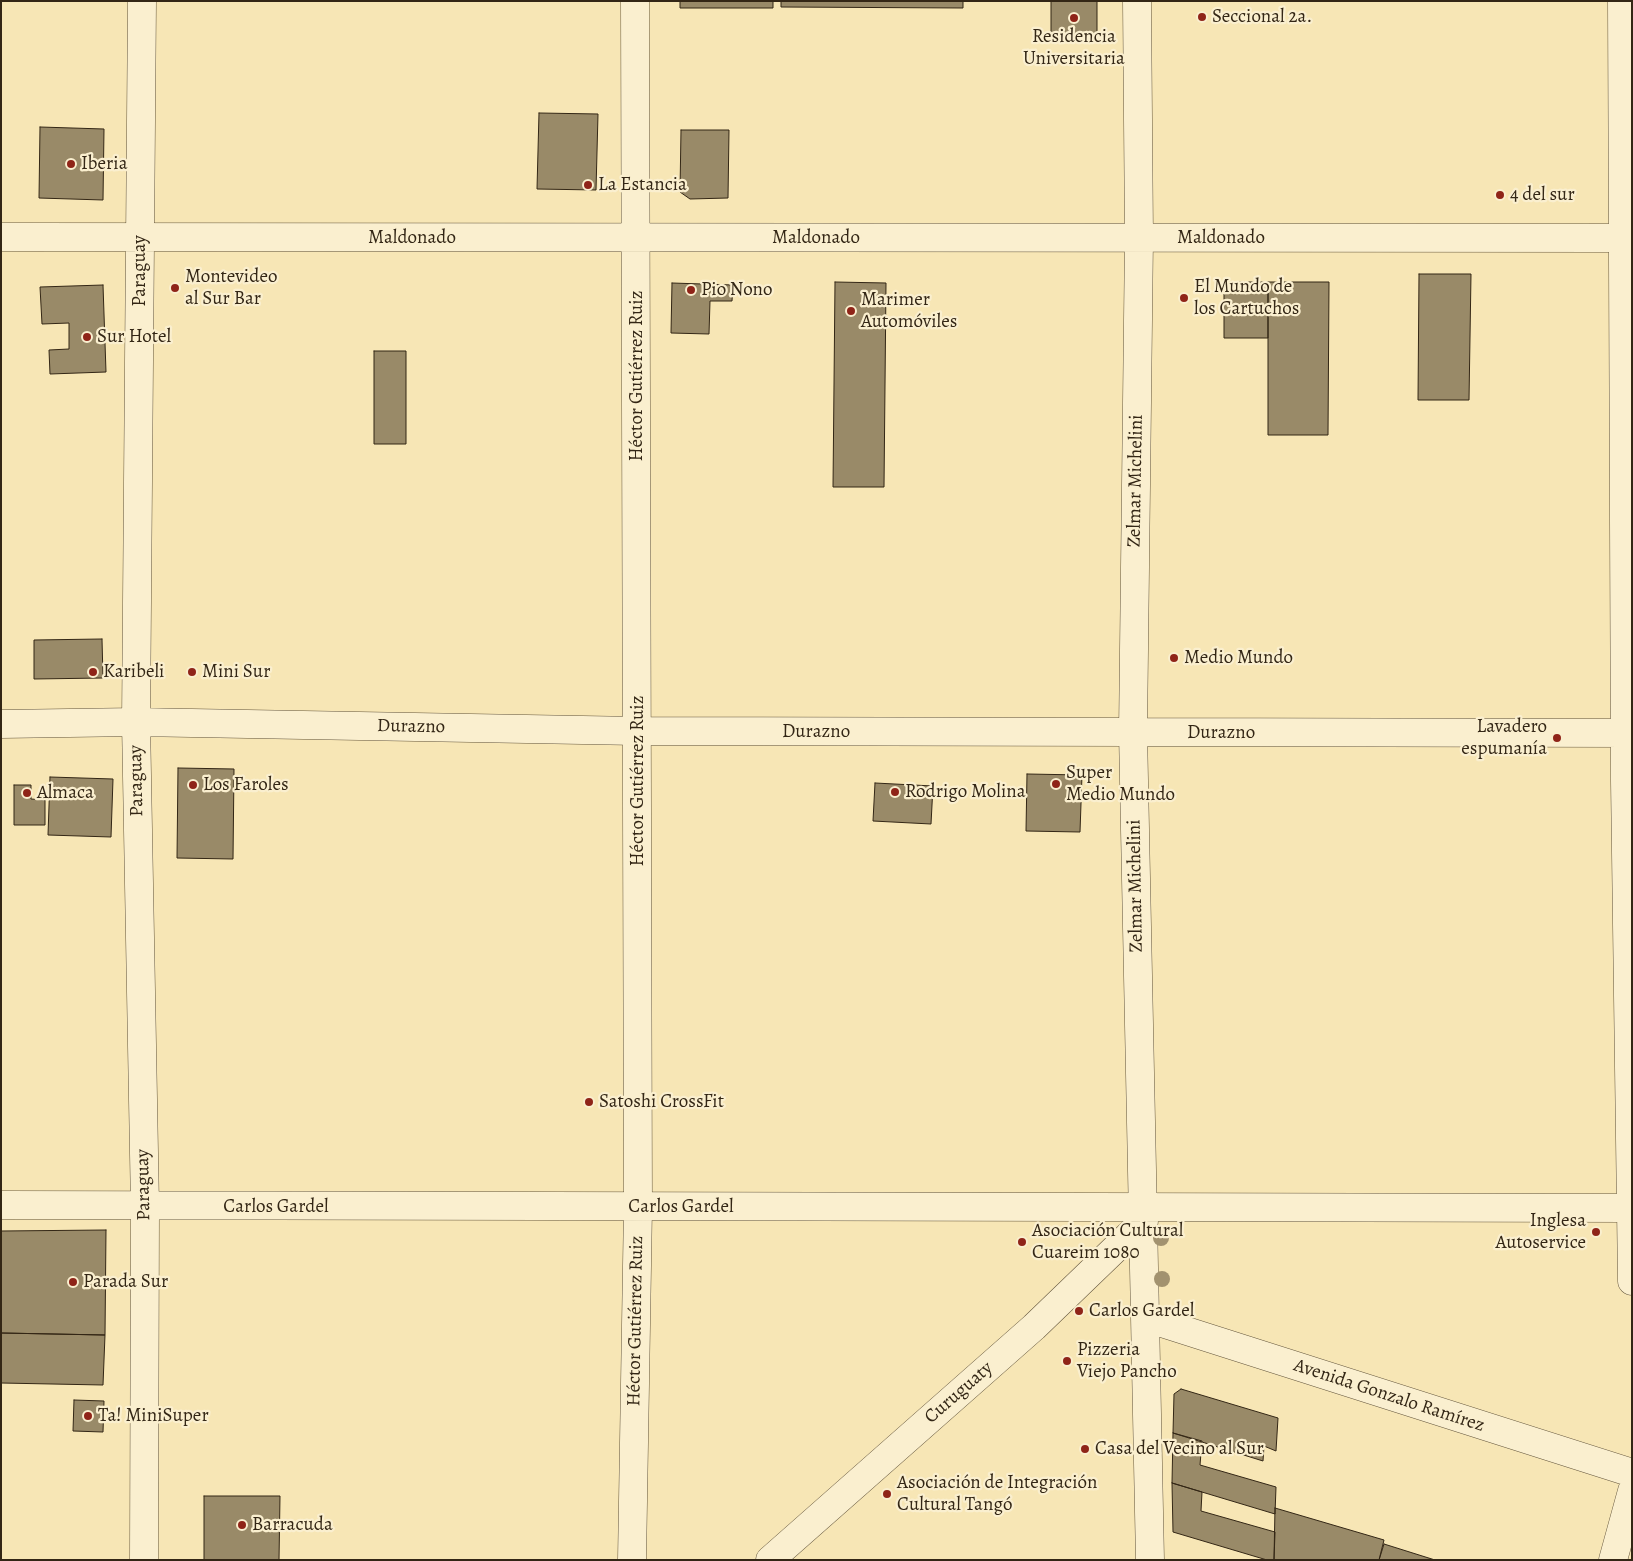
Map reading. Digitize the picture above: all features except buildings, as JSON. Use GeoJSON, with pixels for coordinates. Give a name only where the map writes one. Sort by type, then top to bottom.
{"type":"FeatureCollection","features":[{"type":"Feature","properties":{"kind":"street","name":"Paraguay"},"geometry":{"type":"LineString","coordinates":[[142,1],[136,722],[145,1207],[144,1560]]}},
{"type":"Feature","properties":{"kind":"street","name":"Héctor Gutiérrez Ruiz"},"geometry":{"type":"LineString","coordinates":[[632,1560],[638,1207],[635,1]]}},
{"type":"Feature","properties":{"kind":"street","name":"Zelmar Michelini"},"geometry":{"type":"LineString","coordinates":[[1137,1],[1139,238],[1133,732],[1153,1559]]}},
{"type":"Feature","properties":{"kind":"street"},"geometry":{"type":"LineString","coordinates":[[1622,1],[1627,238],[1632,1281]]}},
{"type":"Feature","properties":{"kind":"street","name":"Maldonado"},"geometry":{"type":"LineString","coordinates":[[1,237],[1627,238]]}},
{"type":"Feature","properties":{"kind":"street","name":"Durazno"},"geometry":{"type":"LineString","coordinates":[[1,724],[136,722],[638,731],[1628,733]]}},
{"type":"Feature","properties":{"kind":"street","name":"Carlos Gardel"},"geometry":{"type":"LineString","coordinates":[[1,1206],[638,1207],[1144,1214],[1631,1208]]}},
{"type":"Feature","properties":{"kind":"street","name":"Curuguaty"},"geometry":{"type":"LineString","coordinates":[[770,1560],[1034,1326],[1144,1214]]}},
{"type":"Feature","properties":{"kind":"street","name":"Avenida Gonzalo Ramírez"},"geometry":{"type":"LineString","coordinates":[[1146,1318],[1632,1473]]}},
{"type":"Feature","properties":{"kind":"street"},"geometry":{"type":"LineString","coordinates":[[1613,1560],[1632,1491]]}},
{"type":"Feature","properties":{"kind":"place","name":"Seccional 2a."},"geometry":{"type":"Point","coordinates":[1202,17]}},
{"type":"Feature","properties":{"kind":"place","name":"Residencia Universitaria"},"geometry":{"type":"Point","coordinates":[1074,18]}},
{"type":"Feature","properties":{"kind":"place","name":"Iberia"},"geometry":{"type":"Point","coordinates":[71,164]}},
{"type":"Feature","properties":{"kind":"place","name":"La Estancia"},"geometry":{"type":"Point","coordinates":[588,185]}},
{"type":"Feature","properties":{"kind":"place","name":"4 del sur"},"geometry":{"type":"Point","coordinates":[1500,195]}},
{"type":"Feature","properties":{"kind":"place","name":"Montevideo al Sur Bar"},"geometry":{"type":"Point","coordinates":[175,288]}},
{"type":"Feature","properties":{"kind":"place","name":"Pio Nono"},"geometry":{"type":"Point","coordinates":[691,290]}},
{"type":"Feature","properties":{"kind":"place","name":"El Mundo de los Cartuchos"},"geometry":{"type":"Point","coordinates":[1184,298]}},
{"type":"Feature","properties":{"kind":"place","name":"Marimer Automóviles"},"geometry":{"type":"Point","coordinates":[851,311]}},
{"type":"Feature","properties":{"kind":"place","name":"Sur Hotel"},"geometry":{"type":"Point","coordinates":[87,337]}},
{"type":"Feature","properties":{"kind":"place","name":"Medio Mundo"},"geometry":{"type":"Point","coordinates":[1174,658]}},
{"type":"Feature","properties":{"kind":"place","name":"Karibeli"},"geometry":{"type":"Point","coordinates":[93,672]}},
{"type":"Feature","properties":{"kind":"place","name":"Mini Sur"},"geometry":{"type":"Point","coordinates":[192,672]}},
{"type":"Feature","properties":{"kind":"place","name":"Lavadero espumanía"},"geometry":{"type":"Point","coordinates":[1557,738]}},
{"type":"Feature","properties":{"kind":"place","name":"Super Medio Mundo"},"geometry":{"type":"Point","coordinates":[1056,784]}},
{"type":"Feature","properties":{"kind":"place","name":"Los Faroles"},"geometry":{"type":"Point","coordinates":[193,785]}},
{"type":"Feature","properties":{"kind":"place","name":"Rodrigo Molina"},"geometry":{"type":"Point","coordinates":[895,792]}},
{"type":"Feature","properties":{"kind":"place","name":"Almaca"},"geometry":{"type":"Point","coordinates":[27,793]}},
{"type":"Feature","properties":{"kind":"place","name":"Satoshi CrossFit"},"geometry":{"type":"Point","coordinates":[589,1102]}},
{"type":"Feature","properties":{"kind":"place","name":"Inglesa Autoservice"},"geometry":{"type":"Point","coordinates":[1596,1232]}},
{"type":"Feature","properties":{"kind":"place","name":"Asociación Cultural Cuareim 1080"},"geometry":{"type":"Point","coordinates":[1022,1242]}},
{"type":"Feature","properties":{"kind":"place","name":"Parada Sur"},"geometry":{"type":"Point","coordinates":[73,1282]}},
{"type":"Feature","properties":{"kind":"place","name":"Carlos Gardel"},"geometry":{"type":"Point","coordinates":[1079,1311]}},
{"type":"Feature","properties":{"kind":"place","name":"Pizzeria Viejo Pancho"},"geometry":{"type":"Point","coordinates":[1067,1361]}},
{"type":"Feature","properties":{"kind":"place","name":"Ta! MiniSuper"},"geometry":{"type":"Point","coordinates":[88,1416]}},
{"type":"Feature","properties":{"kind":"place","name":"Casa del Vecino al Sur"},"geometry":{"type":"Point","coordinates":[1085,1449]}},
{"type":"Feature","properties":{"kind":"place","name":"Asociación de Integración Cultural Tangó"},"geometry":{"type":"Point","coordinates":[887,1494]}},
{"type":"Feature","properties":{"kind":"place","name":"Barracuda"},"geometry":{"type":"Point","coordinates":[242,1525]}}]}
